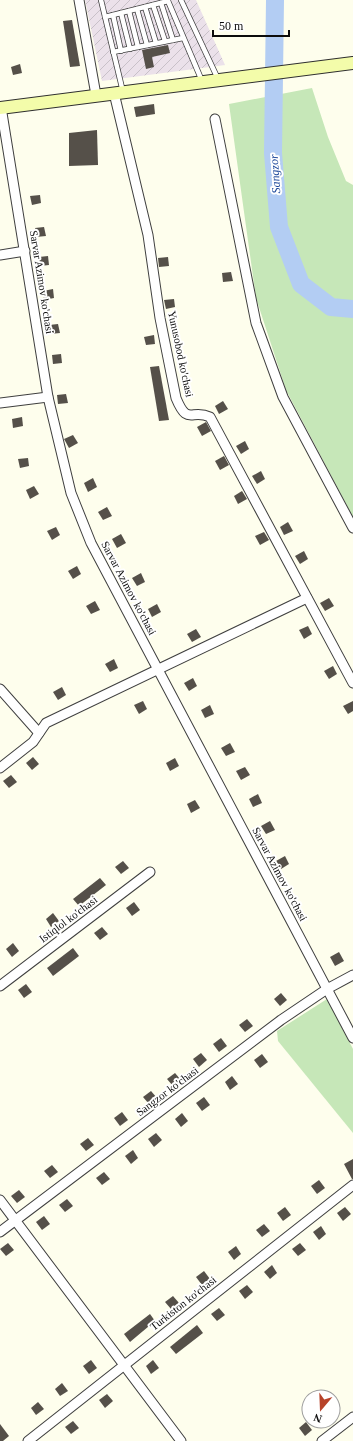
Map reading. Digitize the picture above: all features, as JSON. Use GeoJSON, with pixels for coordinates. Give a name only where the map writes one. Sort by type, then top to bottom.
{"type":"FeatureCollection","features":[{"type":"Feature","properties":{"kind":"main road"},"geometry":{"type":"LineString","coordinates":[[1,108],[202,81],[353,63]]}},
{"type":"Feature","properties":{"kind":"street"},"geometry":{"type":"LineString","coordinates":[[79,0],[96,95]]}},
{"type":"Feature","properties":{"kind":"street","name":"Yunusobod ko'chasi"},"geometry":{"type":"LineString","coordinates":[[118,92],[148,235],[160,318],[176,398],[181,410],[188,416],[206,415],[210,417],[353,683]]}},
{"type":"Feature","properties":{"kind":"street","name":"Sarvar Azimov ko'chasi"},"geometry":{"type":"LineString","coordinates":[[1,108],[48,397],[71,493],[91,543],[353,1038]]}},
{"type":"Feature","properties":{"kind":"street"},"geometry":{"type":"LineString","coordinates":[[215,119],[256,323],[283,397],[353,528]]}},
{"type":"Feature","properties":{"kind":"street"},"geometry":{"type":"LineString","coordinates":[[0,255],[25,252]]}},
{"type":"Feature","properties":{"kind":"street"},"geometry":{"type":"LineString","coordinates":[[0,403],[48,397]]}},
{"type":"Feature","properties":{"kind":"street"},"geometry":{"type":"LineString","coordinates":[[0,768],[33,742],[46,723],[158,668],[307,598]]}},
{"type":"Feature","properties":{"kind":"street"},"geometry":{"type":"LineString","coordinates":[[0,689],[39,733]]}},
{"type":"Feature","properties":{"kind":"street","name":"Istiqlol ko'chasi"},"geometry":{"type":"LineString","coordinates":[[0,986],[150,872]]}},
{"type":"Feature","properties":{"kind":"street","name":"Sangzor ko'chasi"},"geometry":{"type":"LineString","coordinates":[[0,1232],[281,1020],[327,989],[353,975]]}},
{"type":"Feature","properties":{"kind":"street","name":"Turkiston ko'chasi"},"geometry":{"type":"LineString","coordinates":[[28,1441],[353,1185]]}},
{"type":"Feature","properties":{"kind":"street"},"geometry":{"type":"LineString","coordinates":[[0,1200],[181,1441]]}},
{"type":"Feature","properties":{"kind":"street"},"geometry":{"type":"LineString","coordinates":[[322,1441],[353,1417]]}},
{"type":"Feature","properties":{"kind":"lane"},"geometry":{"type":"LineString","coordinates":[[101,0],[113,52],[118,92]]}},
{"type":"Feature","properties":{"kind":"lane"},"geometry":{"type":"LineString","coordinates":[[181,0],[222,79]]}},
{"type":"Feature","properties":{"kind":"lane"},"geometry":{"type":"LineString","coordinates":[[105,17],[168,1],[202,81]]}},
{"type":"Feature","properties":{"kind":"lane"},"geometry":{"type":"LineString","coordinates":[[161,3],[173,40]]}},
{"type":"Feature","properties":{"kind":"lane"},"geometry":{"type":"LineString","coordinates":[[153,5],[164,41]]}},
{"type":"Feature","properties":{"kind":"lane"},"geometry":{"type":"LineString","coordinates":[[145,7],[156,44]]}},
{"type":"Feature","properties":{"kind":"lane"},"geometry":{"type":"LineString","coordinates":[[137,9],[147,45]]}},
{"type":"Feature","properties":{"kind":"lane"},"geometry":{"type":"LineString","coordinates":[[129,11],[138,47]]}},
{"type":"Feature","properties":{"kind":"lane"},"geometry":{"type":"LineString","coordinates":[[121,13],[130,49]]}},
{"type":"Feature","properties":{"kind":"lane"},"geometry":{"type":"LineString","coordinates":[[113,15],[121,51]]}},
{"type":"Feature","properties":{"kind":"lane"},"geometry":{"type":"LineString","coordinates":[[113,52],[183,38]]}},
{"type":"Feature","properties":{"kind":"shaded area"},"geometry":{"type":"Polygon","coordinates":[[[85,0],[196,0],[225,65],[102,81],[85,0]]]}},
{"type":"Feature","properties":{"kind":"green space"},"geometry":{"type":"Polygon","coordinates":[[[312,88],[328,137],[346,181],[353,185],[353,517],[286,390],[256,298],[229,104],[312,88]]]}},
{"type":"Feature","properties":{"kind":"green space"},"geometry":{"type":"Polygon","coordinates":[[[327,999],[353,1049],[353,1133],[278,1041],[277,1031],[327,999]]]}},
{"type":"Feature","properties":{"kind":"building"},"geometry":{"type":"Polygon","coordinates":[[[72,20],[80,66],[70,67],[63,21],[72,20]]]}},
{"type":"Feature","properties":{"kind":"building"},"geometry":{"type":"Polygon","coordinates":[[[168,45],[170,53],[152,57],[154,67],[146,69],[142,50],[168,45]]]}},
{"type":"Feature","properties":{"kind":"building"},"geometry":{"type":"Polygon","coordinates":[[[20,64],[22,73],[13,75],[11,67],[20,64]]]}},
{"type":"Feature","properties":{"kind":"building"},"geometry":{"type":"Polygon","coordinates":[[[154,104],[155,114],[136,117],[134,107],[154,104]]]}},
{"type":"Feature","properties":{"kind":"building"},"geometry":{"type":"Polygon","coordinates":[[[97,130],[98,165],[69,166],[69,133],[97,130]]]}},
{"type":"Feature","properties":{"kind":"building"},"geometry":{"type":"Polygon","coordinates":[[[40,195],[41,203],[32,205],[30,196],[40,195]]]}},
{"type":"Feature","properties":{"kind":"building"},"geometry":{"type":"Polygon","coordinates":[[[44,227],[46,236],[36,237],[35,228],[44,227]]]}},
{"type":"Feature","properties":{"kind":"building"},"geometry":{"type":"Polygon","coordinates":[[[48,256],[49,265],[40,266],[39,257],[48,256]]]}},
{"type":"Feature","properties":{"kind":"building"},"geometry":{"type":"Polygon","coordinates":[[[168,257],[169,266],[159,267],[158,258],[168,257]]]}},
{"type":"Feature","properties":{"kind":"building"},"geometry":{"type":"Polygon","coordinates":[[[231,272],[233,281],[223,282],[222,273],[231,272]]]}},
{"type":"Feature","properties":{"kind":"building"},"geometry":{"type":"Polygon","coordinates":[[[53,289],[54,298],[44,300],[43,291],[53,289]]]}},
{"type":"Feature","properties":{"kind":"building"},"geometry":{"type":"Polygon","coordinates":[[[174,299],[175,307],[166,309],[164,300],[174,299]]]}},
{"type":"Feature","properties":{"kind":"building"},"geometry":{"type":"Polygon","coordinates":[[[58,324],[60,333],[50,334],[49,325],[58,324]]]}},
{"type":"Feature","properties":{"kind":"building"},"geometry":{"type":"Polygon","coordinates":[[[154,335],[155,344],[146,345],[144,337],[154,335]]]}},
{"type":"Feature","properties":{"kind":"building"},"geometry":{"type":"Polygon","coordinates":[[[61,354],[62,363],[53,364],[52,355],[61,354]]]}},
{"type":"Feature","properties":{"kind":"building"},"geometry":{"type":"Polygon","coordinates":[[[159,366],[169,420],[159,421],[150,367],[159,366]]]}},
{"type":"Feature","properties":{"kind":"building"},"geometry":{"type":"Polygon","coordinates":[[[66,394],[68,403],[58,404],[57,395],[66,394]]]}},
{"type":"Feature","properties":{"kind":"building"},"geometry":{"type":"Polygon","coordinates":[[[223,401],[228,409],[219,414],[215,406],[223,401]]]}},
{"type":"Feature","properties":{"kind":"building"},"geometry":{"type":"Polygon","coordinates":[[[22,417],[23,426],[13,428],[12,419],[22,417]]]}},
{"type":"Feature","properties":{"kind":"building"},"geometry":{"type":"Polygon","coordinates":[[[206,422],[211,431],[202,436],[197,427],[206,422]]]}},
{"type":"Feature","properties":{"kind":"building"},"geometry":{"type":"Polygon","coordinates":[[[73,435],[78,443],[69,448],[64,439],[73,435]]]}},
{"type":"Feature","properties":{"kind":"building"},"geometry":{"type":"Polygon","coordinates":[[[245,441],[249,449],[241,454],[236,446],[245,441]]]}},
{"type":"Feature","properties":{"kind":"building"},"geometry":{"type":"Polygon","coordinates":[[[224,456],[229,465],[220,470],[215,461],[224,456]]]}},
{"type":"Feature","properties":{"kind":"building"},"geometry":{"type":"Polygon","coordinates":[[[28,458],[29,466],[20,468],[18,459],[28,458]]]}},
{"type":"Feature","properties":{"kind":"building"},"geometry":{"type":"Polygon","coordinates":[[[261,471],[265,479],[257,484],[252,476],[261,471]]]}},
{"type":"Feature","properties":{"kind":"building"},"geometry":{"type":"Polygon","coordinates":[[[93,478],[97,487],[88,492],[84,483],[93,478]]]}},
{"type":"Feature","properties":{"kind":"building"},"geometry":{"type":"Polygon","coordinates":[[[34,486],[39,494],[30,499],[26,490],[34,486]]]}},
{"type":"Feature","properties":{"kind":"building"},"geometry":{"type":"Polygon","coordinates":[[[242,491],[247,499],[238,504],[234,496],[242,491]]]}},
{"type":"Feature","properties":{"kind":"building"},"geometry":{"type":"Polygon","coordinates":[[[107,507],[112,516],[103,520],[98,512],[107,507]]]}},
{"type":"Feature","properties":{"kind":"building"},"geometry":{"type":"Polygon","coordinates":[[[288,522],[293,531],[284,535],[280,527],[288,522]]]}},
{"type":"Feature","properties":{"kind":"building"},"geometry":{"type":"Polygon","coordinates":[[[56,527],[60,535],[52,540],[47,531],[56,527]]]}},
{"type":"Feature","properties":{"kind":"building"},"geometry":{"type":"Polygon","coordinates":[[[264,532],[269,540],[260,545],[255,536],[264,532]]]}},
{"type":"Feature","properties":{"kind":"building"},"geometry":{"type":"Polygon","coordinates":[[[121,534],[126,543],[117,548],[112,539],[121,534]]]}},
{"type":"Feature","properties":{"kind":"building"},"geometry":{"type":"Polygon","coordinates":[[[304,551],[308,559],[300,564],[295,556],[304,551]]]}},
{"type":"Feature","properties":{"kind":"building"},"geometry":{"type":"Polygon","coordinates":[[[77,566],[81,574],[73,579],[68,571],[77,566]]]}},
{"type":"Feature","properties":{"kind":"building"},"geometry":{"type":"Polygon","coordinates":[[[141,573],[145,582],[137,586],[132,578],[141,573]]]}},
{"type":"Feature","properties":{"kind":"building"},"geometry":{"type":"Polygon","coordinates":[[[329,598],[334,606],[325,611],[320,603],[329,598]]]}},
{"type":"Feature","properties":{"kind":"building"},"geometry":{"type":"Polygon","coordinates":[[[95,601],[100,610],[91,614],[86,606],[95,601]]]}},
{"type":"Feature","properties":{"kind":"building"},"geometry":{"type":"Polygon","coordinates":[[[157,604],[161,612],[152,617],[148,609],[157,604]]]}},
{"type":"Feature","properties":{"kind":"building"},"geometry":{"type":"Polygon","coordinates":[[[308,626],[312,634],[304,639],[299,630],[308,626]]]}},
{"type":"Feature","properties":{"kind":"building"},"geometry":{"type":"Polygon","coordinates":[[[196,629],[201,637],[192,642],[187,634],[196,629]]]}},
{"type":"Feature","properties":{"kind":"building"},"geometry":{"type":"Polygon","coordinates":[[[114,659],[118,668],[110,672],[105,664],[114,659]]]}},
{"type":"Feature","properties":{"kind":"building"},"geometry":{"type":"Polygon","coordinates":[[[333,666],[337,674],[329,679],[324,671],[333,666]]]}},
{"type":"Feature","properties":{"kind":"building"},"geometry":{"type":"Polygon","coordinates":[[[193,678],[197,686],[189,691],[184,683],[193,678]]]}},
{"type":"Feature","properties":{"kind":"building"},"geometry":{"type":"Polygon","coordinates":[[[62,687],[66,695],[58,700],[53,692],[62,687]]]}},
{"type":"Feature","properties":{"kind":"building"},"geometry":{"type":"Polygon","coordinates":[[[143,701],[147,709],[139,714],[134,705],[143,701]]]}},
{"type":"Feature","properties":{"kind":"building"},"geometry":{"type":"Polygon","coordinates":[[[353,701],[353,711],[348,714],[343,706],[353,701]]]}},
{"type":"Feature","properties":{"kind":"building"},"geometry":{"type":"Polygon","coordinates":[[[210,705],[214,714],[205,718],[201,710],[210,705]]]}},
{"type":"Feature","properties":{"kind":"building"},"geometry":{"type":"Polygon","coordinates":[[[230,743],[235,752],[226,756],[221,748],[230,743]]]}},
{"type":"Feature","properties":{"kind":"building"},"geometry":{"type":"Polygon","coordinates":[[[33,757],[39,764],[32,770],[26,763],[33,757]]]}},
{"type":"Feature","properties":{"kind":"building"},"geometry":{"type":"Polygon","coordinates":[[[175,758],[179,766],[170,771],[166,763],[175,758]]]}},
{"type":"Feature","properties":{"kind":"building"},"geometry":{"type":"Polygon","coordinates":[[[245,767],[250,775],[241,780],[236,771],[245,767]]]}},
{"type":"Feature","properties":{"kind":"building"},"geometry":{"type":"Polygon","coordinates":[[[11,775],[17,782],[9,788],[3,781],[11,775]]]}},
{"type":"Feature","properties":{"kind":"building"},"geometry":{"type":"Polygon","coordinates":[[[258,794],[262,803],[253,807],[249,799],[258,794]]]}},
{"type":"Feature","properties":{"kind":"building"},"geometry":{"type":"Polygon","coordinates":[[[195,800],[200,808],[191,813],[187,804],[195,800]]]}},
{"type":"Feature","properties":{"kind":"building"},"geometry":{"type":"Polygon","coordinates":[[[270,821],[275,830],[266,834],[261,826],[270,821]]]}},
{"type":"Feature","properties":{"kind":"building"},"geometry":{"type":"Polygon","coordinates":[[[285,856],[289,864],[281,869],[276,861],[285,856]]]}},
{"type":"Feature","properties":{"kind":"building"},"geometry":{"type":"Polygon","coordinates":[[[123,861],[129,868],[121,874],[115,867],[123,861]]]}},
{"type":"Feature","properties":{"kind":"building"},"geometry":{"type":"Polygon","coordinates":[[[100,878],[106,885],[79,906],[73,899],[100,878]]]}},
{"type":"Feature","properties":{"kind":"building"},"geometry":{"type":"Polygon","coordinates":[[[134,902],[140,910],[132,916],[126,908],[134,902]]]}},
{"type":"Feature","properties":{"kind":"building"},"geometry":{"type":"Polygon","coordinates":[[[53,913],[59,921],[51,927],[46,919],[53,913]]]}},
{"type":"Feature","properties":{"kind":"building"},"geometry":{"type":"Polygon","coordinates":[[[102,927],[108,934],[100,940],[94,933],[102,927]]]}},
{"type":"Feature","properties":{"kind":"building"},"geometry":{"type":"Polygon","coordinates":[[[13,943],[19,951],[12,957],[6,949],[13,943]]]}},
{"type":"Feature","properties":{"kind":"building"},"geometry":{"type":"Polygon","coordinates":[[[73,948],[79,956],[53,976],[47,968],[73,948]]]}},
{"type":"Feature","properties":{"kind":"building"},"geometry":{"type":"Polygon","coordinates":[[[339,952],[344,961],[335,966],[330,957],[339,952]]]}},
{"type":"Feature","properties":{"kind":"building"},"geometry":{"type":"Polygon","coordinates":[[[26,984],[32,992],[24,998],[18,990],[26,984]]]}},
{"type":"Feature","properties":{"kind":"building"},"geometry":{"type":"Polygon","coordinates":[[[281,993],[287,1000],[280,1006],[274,999],[281,993]]]}},
{"type":"Feature","properties":{"kind":"building"},"geometry":{"type":"Polygon","coordinates":[[[247,1019],[253,1026],[245,1032],[239,1025],[247,1019]]]}},
{"type":"Feature","properties":{"kind":"building"},"geometry":{"type":"Polygon","coordinates":[[[221,1038],[227,1046],[219,1052],[213,1044],[221,1038]]]}},
{"type":"Feature","properties":{"kind":"building"},"geometry":{"type":"Polygon","coordinates":[[[201,1053],[207,1060],[199,1067],[193,1059],[201,1053]]]}},
{"type":"Feature","properties":{"kind":"building"},"geometry":{"type":"Polygon","coordinates":[[[262,1054],[268,1062],[260,1068],[254,1060],[262,1054]]]}},
{"type":"Feature","properties":{"kind":"building"},"geometry":{"type":"Polygon","coordinates":[[[175,1073],[181,1080],[173,1086],[167,1079],[175,1073]]]}},
{"type":"Feature","properties":{"kind":"building"},"geometry":{"type":"Polygon","coordinates":[[[232,1076],[238,1084],[230,1090],[225,1082],[232,1076]]]}},
{"type":"Feature","properties":{"kind":"building"},"geometry":{"type":"Polygon","coordinates":[[[151,1091],[157,1098],[149,1104],[143,1097],[151,1091]]]}},
{"type":"Feature","properties":{"kind":"building"},"geometry":{"type":"Polygon","coordinates":[[[204,1097],[210,1105],[202,1111],[196,1103],[204,1097]]]}},
{"type":"Feature","properties":{"kind":"building"},"geometry":{"type":"Polygon","coordinates":[[[122,1112],[128,1120],[120,1126],[114,1118],[122,1112]]]}},
{"type":"Feature","properties":{"kind":"building"},"geometry":{"type":"Polygon","coordinates":[[[182,1113],[188,1121],[181,1127],[175,1119],[182,1113]]]}},
{"type":"Feature","properties":{"kind":"building"},"geometry":{"type":"Polygon","coordinates":[[[156,1133],[162,1140],[154,1147],[148,1139],[156,1133]]]}},
{"type":"Feature","properties":{"kind":"building"},"geometry":{"type":"Polygon","coordinates":[[[88,1138],[94,1145],[86,1151],[80,1144],[88,1138]]]}},
{"type":"Feature","properties":{"kind":"building"},"geometry":{"type":"Polygon","coordinates":[[[133,1150],[138,1158],[131,1164],[125,1156],[133,1150]]]}},
{"type":"Feature","properties":{"kind":"building"},"geometry":{"type":"Polygon","coordinates":[[[353,1159],[353,1179],[352,1179],[344,1164],[353,1159]]]}},
{"type":"Feature","properties":{"kind":"building"},"geometry":{"type":"Polygon","coordinates":[[[52,1165],[58,1172],[50,1178],[44,1171],[52,1165]]]}},
{"type":"Feature","properties":{"kind":"building"},"geometry":{"type":"Polygon","coordinates":[[[104,1172],[110,1179],[102,1185],[96,1178],[104,1172]]]}},
{"type":"Feature","properties":{"kind":"building"},"geometry":{"type":"Polygon","coordinates":[[[319,1180],[325,1188],[317,1194],[311,1186],[319,1180]]]}},
{"type":"Feature","properties":{"kind":"building"},"geometry":{"type":"Polygon","coordinates":[[[19,1190],[25,1197],[17,1203],[11,1196],[19,1190]]]}},
{"type":"Feature","properties":{"kind":"building"},"geometry":{"type":"Polygon","coordinates":[[[67,1199],[73,1206],[65,1212],[59,1205],[67,1199]]]}},
{"type":"Feature","properties":{"kind":"building"},"geometry":{"type":"Polygon","coordinates":[[[285,1207],[291,1215],[283,1221],[277,1213],[285,1207]]]}},
{"type":"Feature","properties":{"kind":"building"},"geometry":{"type":"Polygon","coordinates":[[[345,1207],[351,1214],[343,1221],[337,1213],[345,1207]]]}},
{"type":"Feature","properties":{"kind":"building"},"geometry":{"type":"Polygon","coordinates":[[[44,1216],[50,1224],[42,1230],[36,1222],[44,1216]]]}},
{"type":"Feature","properties":{"kind":"building"},"geometry":{"type":"Polygon","coordinates":[[[264,1224],[270,1231],[262,1237],[256,1230],[264,1224]]]}},
{"type":"Feature","properties":{"kind":"building"},"geometry":{"type":"Polygon","coordinates":[[[321,1226],[326,1234],[319,1240],[313,1232],[321,1226]]]}},
{"type":"Feature","properties":{"kind":"building"},"geometry":{"type":"Polygon","coordinates":[[[8,1243],[14,1250],[6,1256],[0,1249],[8,1243]]]}},
{"type":"Feature","properties":{"kind":"building"},"geometry":{"type":"Polygon","coordinates":[[[300,1243],[306,1250],[298,1256],[292,1249],[300,1243]]]}},
{"type":"Feature","properties":{"kind":"building"},"geometry":{"type":"Polygon","coordinates":[[[236,1246],[241,1254],[234,1260],[228,1252],[236,1246]]]}},
{"type":"Feature","properties":{"kind":"building"},"geometry":{"type":"Polygon","coordinates":[[[272,1265],[277,1273],[270,1279],[264,1272],[272,1265]]]}},
{"type":"Feature","properties":{"kind":"building"},"geometry":{"type":"Polygon","coordinates":[[[204,1271],[210,1279],[202,1285],[196,1277],[204,1271]]]}},
{"type":"Feature","properties":{"kind":"building"},"geometry":{"type":"Polygon","coordinates":[[[247,1285],[253,1292],[245,1299],[239,1291],[247,1285]]]}},
{"type":"Feature","properties":{"kind":"building"},"geometry":{"type":"Polygon","coordinates":[[[173,1296],[179,1303],[171,1309],[165,1302],[173,1296]]]}},
{"type":"Feature","properties":{"kind":"building"},"geometry":{"type":"Polygon","coordinates":[[[219,1308],[225,1315],[217,1321],[211,1314],[219,1308]]]}},
{"type":"Feature","properties":{"kind":"building"},"geometry":{"type":"Polygon","coordinates":[[[150,1314],[155,1321],[130,1342],[124,1334],[150,1314]]]}},
{"type":"Feature","properties":{"kind":"building"},"geometry":{"type":"Polygon","coordinates":[[[197,1325],[203,1333],[176,1354],[170,1347],[197,1325]]]}},
{"type":"Feature","properties":{"kind":"building"},"geometry":{"type":"Polygon","coordinates":[[[91,1360],[97,1368],[89,1374],[83,1366],[91,1360]]]}},
{"type":"Feature","properties":{"kind":"building"},"geometry":{"type":"Polygon","coordinates":[[[153,1360],[159,1368],[151,1374],[146,1366],[153,1360]]]}},
{"type":"Feature","properties":{"kind":"building"},"geometry":{"type":"Polygon","coordinates":[[[62,1383],[68,1391],[60,1396],[55,1389],[62,1383]]]}},
{"type":"Feature","properties":{"kind":"building"},"geometry":{"type":"Polygon","coordinates":[[[107,1394],[113,1401],[105,1408],[99,1400],[107,1394]]]}},
{"type":"Feature","properties":{"kind":"building"},"geometry":{"type":"Polygon","coordinates":[[[38,1402],[44,1409],[36,1415],[31,1408],[38,1402]]]}},
{"type":"Feature","properties":{"kind":"building"},"geometry":{"type":"Polygon","coordinates":[[[73,1421],[79,1428],[71,1434],[65,1427],[73,1421]]]}},
{"type":"Feature","properties":{"kind":"building"},"geometry":{"type":"Polygon","coordinates":[[[0,1424],[9,1436],[3,1441],[0,1441],[0,1424]]]}},
{"type":"Feature","properties":{"kind":"building"},"geometry":{"type":"Polygon","coordinates":[[[301,1426],[301,1429],[312,1430],[305,1436],[299,1428],[301,1426]]]}},
{"type":"Feature","properties":{"kind":"waterway","name":"Sangzor"},"geometry":{"type":"LineString","coordinates":[[275,0],[273,153],[279,227],[301,284],[331,307],[353,309]]}}]}
